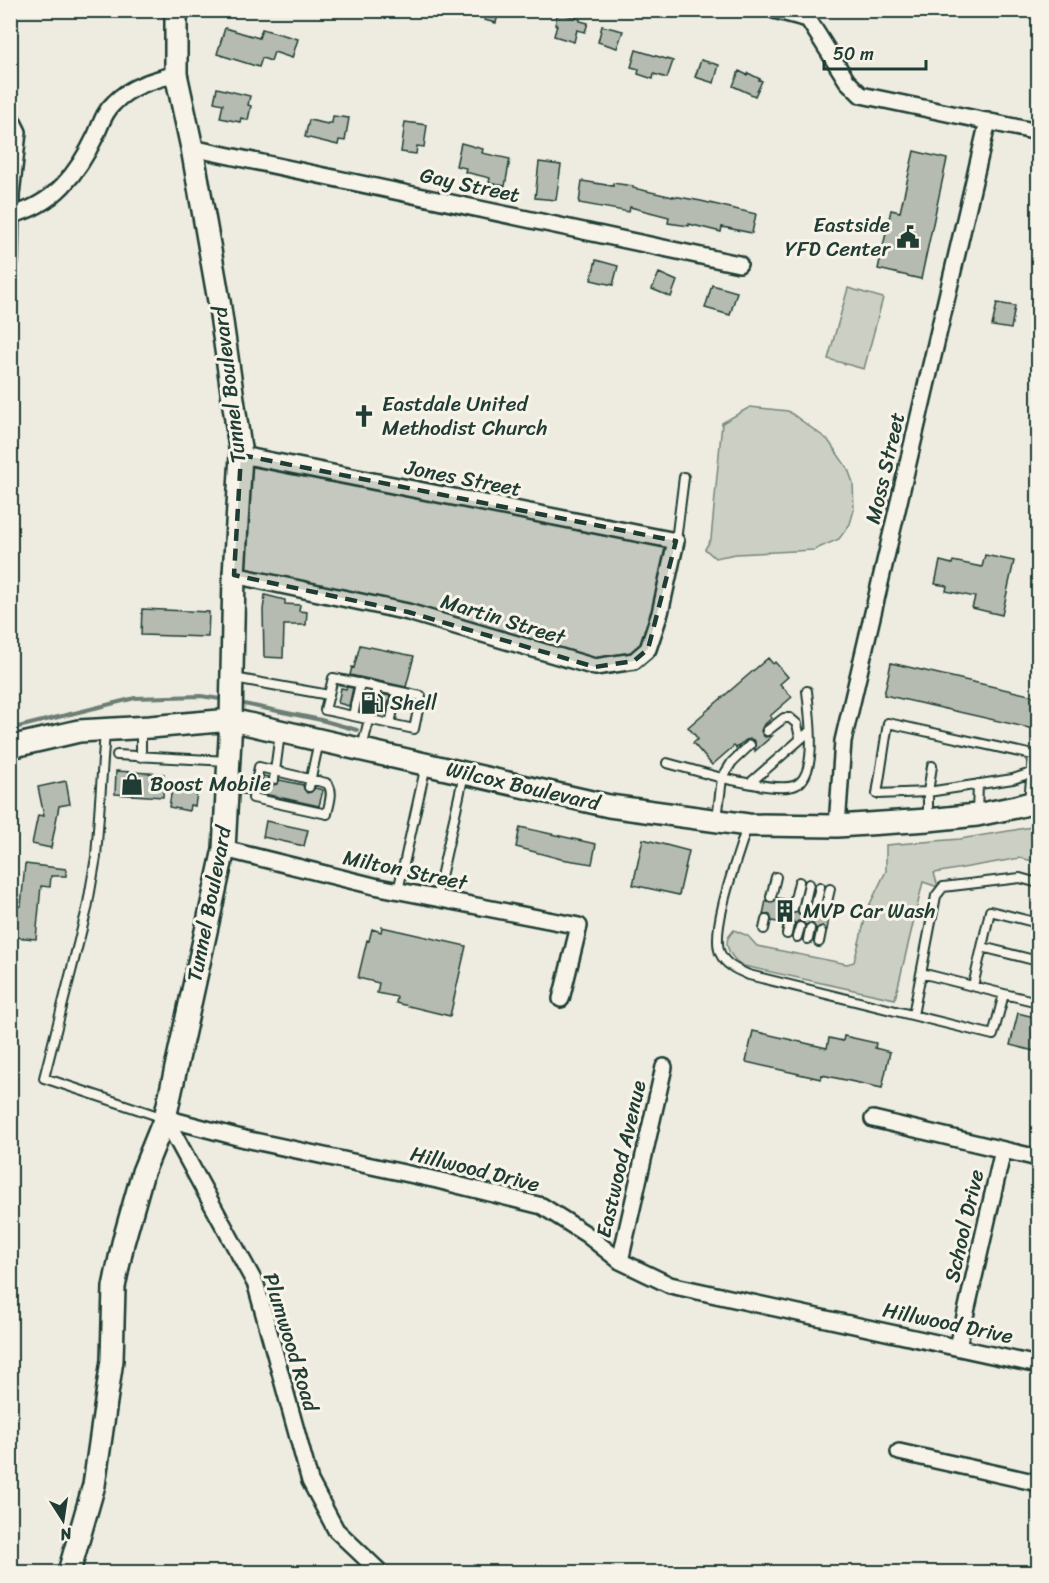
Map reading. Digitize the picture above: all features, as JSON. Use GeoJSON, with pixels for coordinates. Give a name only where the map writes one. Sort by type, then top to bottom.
{"type":"FeatureCollection","features":[{"type":"Feature","properties":{"kind":"main road","name":"Tunnel Boulevard"},"geometry":{"type":"LineString","coordinates":[[69,1572],[94,1485],[112,1360],[114,1287],[123,1243],[143,1172],[165,1118],[224,849],[231,720],[234,575],[241,455],[219,301],[192,148],[176,74],[176,10]]}},
{"type":"Feature","properties":{"kind":"main road","name":"Wilcox Boulevard"},"geometry":{"type":"LineString","coordinates":[[10,747],[79,731],[231,720],[609,806],[748,825],[837,826],[928,820],[977,815],[1034,802]]}},
{"type":"Feature","properties":{"kind":"street"},"geometry":{"type":"LineString","coordinates":[[774,10],[810,14],[847,81],[861,95],[1038,132]]}},
{"type":"Feature","properties":{"kind":"street"},"geometry":{"type":"LineString","coordinates":[[11,215],[35,207],[66,184],[96,135],[102,118],[114,103],[149,81],[176,74]]}},
{"type":"Feature","properties":{"kind":"street"},"geometry":{"type":"LineString","coordinates":[[10,116],[18,132],[11,195],[10,261]]}},
{"type":"Feature","properties":{"kind":"street","name":"Moss Street"},"geometry":{"type":"LineString","coordinates":[[837,826],[843,741],[988,121]]}},
{"type":"Feature","properties":{"kind":"street","name":"Gay Street"},"geometry":{"type":"LineString","coordinates":[[192,148],[739,264]]}},
{"type":"Feature","properties":{"kind":"street","name":"Jones Street"},"geometry":{"type":"LineString","coordinates":[[241,455],[676,541]]}},
{"type":"Feature","properties":{"kind":"street","name":"Martin Street"},"geometry":{"type":"LineString","coordinates":[[234,575],[408,612],[595,668],[633,661],[648,649],[660,613],[676,541]]}},
{"type":"Feature","properties":{"kind":"street","name":"Milton Street"},"geometry":{"type":"LineString","coordinates":[[224,849],[398,891],[579,926],[561,999]]}},
{"type":"Feature","properties":{"kind":"street","name":"Eastwood Avenue"},"geometry":{"type":"LineString","coordinates":[[620,1261],[664,1067]]}},
{"type":"Feature","properties":{"kind":"street","name":"Hillwood Drive"},"geometry":{"type":"LineString","coordinates":[[165,1118],[245,1139],[437,1180],[542,1206],[586,1234],[620,1261],[670,1285],[1038,1365]]}},
{"type":"Feature","properties":{"kind":"street","name":"Plumwood Road"},"geometry":{"type":"LineString","coordinates":[[165,1118],[256,1285],[310,1482],[336,1530],[380,1572]]}},
{"type":"Feature","properties":{"kind":"street"},"geometry":{"type":"LineString","coordinates":[[873,1119],[1038,1158]]}},
{"type":"Feature","properties":{"kind":"street","name":"School Drive"},"geometry":{"type":"LineString","coordinates":[[958,1347],[1003,1150]]}},
{"type":"Feature","properties":{"kind":"street"},"geometry":{"type":"LineString","coordinates":[[899,1452],[1038,1483]]}},
{"type":"Feature","properties":{"kind":"lane"},"geometry":{"type":"LineString","coordinates":[[676,541],[684,477]]}},
{"type":"Feature","properties":{"kind":"lane"},"geometry":{"type":"LineString","coordinates":[[232,678],[329,695]]}},
{"type":"Feature","properties":{"kind":"lane"},"geometry":{"type":"LineString","coordinates":[[333,678],[421,696],[414,729],[325,710],[329,695],[333,678]]}},
{"type":"Feature","properties":{"kind":"lane"},"geometry":{"type":"LineString","coordinates":[[353,716],[360,683]]}},
{"type":"Feature","properties":{"kind":"lane"},"geometry":{"type":"LineString","coordinates":[[362,749],[377,687]]}},
{"type":"Feature","properties":{"kind":"lane"},"geometry":{"type":"LineString","coordinates":[[390,724],[397,691]]}},
{"type":"Feature","properties":{"kind":"lane"},"geometry":{"type":"LineString","coordinates":[[667,763],[722,778],[762,785],[787,787],[798,784],[806,774],[810,763],[807,691]]}},
{"type":"Feature","properties":{"kind":"lane"},"geometry":{"type":"LineString","coordinates":[[767,731],[784,718],[790,717],[797,724],[800,738]]}},
{"type":"Feature","properties":{"kind":"lane"},"geometry":{"type":"LineString","coordinates":[[1031,772],[1013,779],[928,792],[877,794],[888,723],[1033,755],[1031,772],[1034,802]]}},
{"type":"Feature","properties":{"kind":"lane"},"geometry":{"type":"LineString","coordinates":[[141,728],[141,757]]}},
{"type":"Feature","properties":{"kind":"lane"},"geometry":{"type":"LineString","coordinates":[[106,729],[96,856],[87,909],[44,1078],[165,1118]]}},
{"type":"Feature","properties":{"kind":"lane"},"geometry":{"type":"LineString","coordinates":[[274,774],[280,731]]}},
{"type":"Feature","properties":{"kind":"lane"},"geometry":{"type":"LineString","coordinates":[[750,783],[810,731]]}},
{"type":"Feature","properties":{"kind":"lane"},"geometry":{"type":"LineString","coordinates":[[310,783],[320,740]]}},
{"type":"Feature","properties":{"kind":"lane"},"geometry":{"type":"LineString","coordinates":[[717,820],[722,778],[732,762],[750,745]]}},
{"type":"Feature","properties":{"kind":"lane"},"geometry":{"type":"LineString","coordinates":[[117,755],[229,761]]}},
{"type":"Feature","properties":{"kind":"lane"},"geometry":{"type":"LineString","coordinates":[[398,891],[426,764]]}},
{"type":"Feature","properties":{"kind":"lane"},"geometry":{"type":"LineString","coordinates":[[928,820],[928,792],[932,766]]}},
{"type":"Feature","properties":{"kind":"lane"},"geometry":{"type":"LineString","coordinates":[[258,768],[274,774],[310,783],[330,785],[327,814],[288,802],[253,798],[258,768]]}},
{"type":"Feature","properties":{"kind":"lane"},"geometry":{"type":"LineString","coordinates":[[436,899],[464,772]]}},
{"type":"Feature","properties":{"kind":"lane"},"geometry":{"type":"LineString","coordinates":[[977,815],[978,784]]}},
{"type":"Feature","properties":{"kind":"lane"},"geometry":{"type":"LineString","coordinates":[[228,786],[254,790]]}},
{"type":"Feature","properties":{"kind":"lane"},"geometry":{"type":"LineString","coordinates":[[748,825],[720,916],[718,938],[720,953],[732,968],[749,975],[993,1035],[1004,994]]}},
{"type":"Feature","properties":{"kind":"lane"},"geometry":{"type":"LineString","coordinates":[[771,897],[776,877]]}},
{"type":"Feature","properties":{"kind":"lane"},"geometry":{"type":"LineString","coordinates":[[913,1015],[936,896],[943,887],[1020,878],[1038,883]]}},
{"type":"Feature","properties":{"kind":"lane"},"geometry":{"type":"LineString","coordinates":[[793,908],[799,882]]}},
{"type":"Feature","properties":{"kind":"lane"},"geometry":{"type":"LineString","coordinates":[[803,910],[809,884]]}},
{"type":"Feature","properties":{"kind":"lane"},"geometry":{"type":"LineString","coordinates":[[814,913],[820,887]]}},
{"type":"Feature","properties":{"kind":"lane"},"geometry":{"type":"LineString","coordinates":[[824,915],[830,889]]}},
{"type":"Feature","properties":{"kind":"lane"},"geometry":{"type":"LineString","coordinates":[[973,986],[990,911],[1038,923]]}},
{"type":"Feature","properties":{"kind":"lane"},"geometry":{"type":"LineString","coordinates":[[764,929],[766,920]]}},
{"type":"Feature","properties":{"kind":"lane"},"geometry":{"type":"LineString","coordinates":[[787,934],[789,925]]}},
{"type":"Feature","properties":{"kind":"lane"},"geometry":{"type":"LineString","coordinates":[[797,937],[800,927]]}},
{"type":"Feature","properties":{"kind":"lane"},"geometry":{"type":"LineString","coordinates":[[808,939],[810,929]]}},
{"type":"Feature","properties":{"kind":"lane"},"geometry":{"type":"LineString","coordinates":[[819,942],[821,932]]}},
{"type":"Feature","properties":{"kind":"lane"},"geometry":{"type":"LineString","coordinates":[[982,947],[1038,961]]}},
{"type":"Feature","properties":{"kind":"lane"},"geometry":{"type":"LineString","coordinates":[[921,973],[1038,1002]]}},
{"type":"Feature","properties":{"kind":"highlighted area"},"geometry":{"type":"Polygon","coordinates":[[[241,455],[676,541],[648,649],[634,661],[595,667],[408,612],[234,575],[241,455]]]}},
{"type":"Feature","properties":{"kind":"shaded area"},"geometry":{"type":"Polygon","coordinates":[[[848,288],[883,298],[864,369],[828,359],[848,288]]]}},
{"type":"Feature","properties":{"kind":"shaded area"},"geometry":{"type":"Polygon","coordinates":[[[750,407],[788,411],[828,440],[848,469],[853,483],[854,510],[850,524],[839,539],[814,550],[736,554],[715,558],[705,549],[711,539],[722,423],[750,407]]]}},
{"type":"Feature","properties":{"kind":"shaded area"},"geometry":{"type":"Polygon","coordinates":[[[1038,826],[1038,862],[1020,858],[934,873],[938,887],[923,882],[895,999],[744,966],[729,951],[727,942],[734,930],[748,936],[757,946],[847,964],[854,962],[868,908],[886,871],[886,845],[960,839],[1038,826]]]}},
{"type":"Feature","properties":{"kind":"building"},"geometry":{"type":"Polygon","coordinates":[[[486,10],[499,10],[496,23],[484,20],[486,10]]]}},
{"type":"Feature","properties":{"kind":"building"},"geometry":{"type":"Polygon","coordinates":[[[560,13],[588,23],[585,32],[577,30],[574,42],[554,36],[557,15],[560,13]]]}},
{"type":"Feature","properties":{"kind":"building"},"geometry":{"type":"Polygon","coordinates":[[[602,26],[623,31],[617,48],[598,42],[602,26]]]}},
{"type":"Feature","properties":{"kind":"building"},"geometry":{"type":"Polygon","coordinates":[[[225,28],[259,38],[262,29],[298,39],[292,58],[274,52],[271,61],[262,58],[259,67],[217,54],[225,28]]]}},
{"type":"Feature","properties":{"kind":"building"},"geometry":{"type":"Polygon","coordinates":[[[636,50],[673,61],[667,78],[654,74],[653,79],[638,74],[639,69],[631,67],[636,50]]]}},
{"type":"Feature","properties":{"kind":"building"},"geometry":{"type":"Polygon","coordinates":[[[701,60],[719,65],[714,83],[695,77],[701,60]]]}},
{"type":"Feature","properties":{"kind":"building"},"geometry":{"type":"Polygon","coordinates":[[[739,71],[762,81],[755,96],[733,86],[739,71]]]}},
{"type":"Feature","properties":{"kind":"building"},"geometry":{"type":"Polygon","coordinates":[[[217,88],[250,96],[248,105],[251,106],[248,120],[241,118],[240,122],[220,118],[223,104],[214,102],[217,88]]]}},
{"type":"Feature","properties":{"kind":"building"},"geometry":{"type":"Polygon","coordinates":[[[333,116],[349,118],[345,141],[339,140],[338,145],[305,137],[309,120],[328,124],[332,123],[333,116]]]}},
{"type":"Feature","properties":{"kind":"building"},"geometry":{"type":"Polygon","coordinates":[[[405,122],[427,125],[424,147],[417,146],[416,154],[401,152],[405,122]]]}},
{"type":"Feature","properties":{"kind":"building"},"geometry":{"type":"Polygon","coordinates":[[[461,143],[483,149],[482,153],[510,159],[505,186],[489,183],[490,178],[465,172],[466,168],[456,166],[461,143]]]}},
{"type":"Feature","properties":{"kind":"building"},"geometry":{"type":"Polygon","coordinates":[[[914,151],[947,159],[921,279],[878,269],[891,210],[900,212],[914,151]]]}},
{"type":"Feature","properties":{"kind":"building"},"geometry":{"type":"Polygon","coordinates":[[[539,162],[561,165],[556,200],[535,198],[539,162]]]}},
{"type":"Feature","properties":{"kind":"building"},"geometry":{"type":"Polygon","coordinates":[[[582,181],[613,186],[613,183],[633,186],[633,188],[756,214],[752,233],[722,227],[721,232],[689,224],[689,226],[668,223],[669,217],[630,207],[629,212],[579,203],[582,181]]]}},
{"type":"Feature","properties":{"kind":"building"},"geometry":{"type":"Polygon","coordinates":[[[596,260],[618,266],[613,285],[591,280],[596,260]]]}},
{"type":"Feature","properties":{"kind":"building"},"geometry":{"type":"Polygon","coordinates":[[[659,273],[677,281],[671,297],[652,289],[659,273]]]}},
{"type":"Feature","properties":{"kind":"building"},"geometry":{"type":"Polygon","coordinates":[[[712,285],[737,292],[730,315],[705,308],[712,285]]]}},
{"type":"Feature","properties":{"kind":"building"},"geometry":{"type":"Polygon","coordinates":[[[997,303],[1015,306],[1011,329],[992,326],[997,303]]]}},
{"type":"Feature","properties":{"kind":"building"},"geometry":{"type":"Polygon","coordinates":[[[985,555],[1014,561],[1002,615],[972,608],[975,597],[946,591],[947,586],[935,584],[940,561],[952,564],[953,561],[982,567],[985,555]]]}},
{"type":"Feature","properties":{"kind":"building"},"geometry":{"type":"Polygon","coordinates":[[[265,595],[285,600],[285,604],[300,605],[299,611],[307,612],[306,625],[284,625],[283,658],[264,657],[265,595]]]}},
{"type":"Feature","properties":{"kind":"building"},"geometry":{"type":"Polygon","coordinates":[[[142,609],[209,612],[208,637],[141,635],[142,609]]]}},
{"type":"Feature","properties":{"kind":"building"},"geometry":{"type":"Polygon","coordinates":[[[360,645],[414,656],[406,687],[350,675],[360,645]]]}},
{"type":"Feature","properties":{"kind":"building"},"geometry":{"type":"Polygon","coordinates":[[[768,658],[773,664],[775,662],[788,677],[780,684],[792,697],[770,716],[772,718],[763,726],[761,731],[763,735],[772,736],[755,751],[755,741],[746,740],[736,748],[734,746],[712,765],[693,743],[698,739],[688,727],[768,658]]]}},
{"type":"Feature","properties":{"kind":"building"},"geometry":{"type":"Polygon","coordinates":[[[891,663],[1038,697],[1038,730],[884,695],[891,663]]]}},
{"type":"Feature","properties":{"kind":"building"},"geometry":{"type":"Polygon","coordinates":[[[347,687],[353,688],[349,706],[338,703],[341,688],[346,689],[347,687]]]}},
{"type":"Feature","properties":{"kind":"building"},"geometry":{"type":"Polygon","coordinates":[[[381,694],[390,696],[386,714],[377,712],[381,694]]]}},
{"type":"Feature","properties":{"kind":"building"},"geometry":{"type":"Polygon","coordinates":[[[116,771],[164,774],[163,797],[115,794],[116,771]]]}},
{"type":"Feature","properties":{"kind":"building"},"geometry":{"type":"Polygon","coordinates":[[[263,776],[268,777],[269,782],[273,785],[280,780],[303,785],[307,793],[315,788],[323,790],[319,806],[260,793],[263,776]]]}},
{"type":"Feature","properties":{"kind":"building"},"geometry":{"type":"Polygon","coordinates":[[[66,781],[70,804],[59,806],[51,848],[32,844],[38,815],[44,816],[38,787],[66,781]]]}},
{"type":"Feature","properties":{"kind":"building"},"geometry":{"type":"Polygon","coordinates":[[[172,789],[197,793],[195,806],[190,805],[189,811],[169,807],[172,789]]]}},
{"type":"Feature","properties":{"kind":"building"},"geometry":{"type":"Polygon","coordinates":[[[266,821],[308,830],[304,846],[263,837],[266,821]]]}},
{"type":"Feature","properties":{"kind":"building"},"geometry":{"type":"Polygon","coordinates":[[[520,827],[596,844],[592,864],[561,859],[516,847],[520,827]]]}},
{"type":"Feature","properties":{"kind":"building"},"geometry":{"type":"Polygon","coordinates":[[[643,839],[689,851],[679,895],[633,885],[643,839]]]}},
{"type":"Feature","properties":{"kind":"building"},"geometry":{"type":"Polygon","coordinates":[[[25,864],[66,869],[66,876],[51,876],[50,887],[41,886],[36,939],[13,937],[16,906],[21,906],[25,864]]]}},
{"type":"Feature","properties":{"kind":"building","name":"MVP Car Wash"},"geometry":{"type":"Polygon","coordinates":[[[777,898],[789,900],[787,909],[791,914],[797,912],[804,916],[808,913],[812,919],[818,917],[823,921],[829,918],[827,930],[822,926],[816,929],[813,924],[806,925],[801,921],[795,924],[790,919],[783,923],[772,921],[770,915],[763,915],[766,900],[772,903],[777,898]]]}},
{"type":"Feature","properties":{"kind":"building"},"geometry":{"type":"Polygon","coordinates":[[[382,927],[466,946],[450,1016],[396,1003],[397,997],[377,993],[379,983],[358,978],[372,929],[381,932],[382,927]]]}},
{"type":"Feature","properties":{"kind":"building"},"geometry":{"type":"Polygon","coordinates":[[[1018,1013],[1038,1018],[1038,1052],[1010,1045],[1018,1013]]]}},
{"type":"Feature","properties":{"kind":"building"},"geometry":{"type":"Polygon","coordinates":[[[753,1031],[827,1048],[829,1038],[843,1041],[844,1036],[876,1043],[875,1048],[890,1052],[882,1088],[822,1075],[821,1079],[746,1062],[753,1031]]]}},
{"type":"Feature","properties":{"kind":"waterway"},"geometry":{"type":"LineString","coordinates":[[10,729],[135,698],[201,696],[220,699]]}},
{"type":"Feature","properties":{"kind":"waterway"},"geometry":{"type":"LineString","coordinates":[[244,704],[357,730]]}},
{"type":"Feature","properties":{"kind":"place","name":"Eastside YFD Center"},"geometry":{"type":"Point","coordinates":[908,237]}},
{"type":"Feature","properties":{"kind":"place","name":"Eastdale United Methodist Church"},"geometry":{"type":"Point","coordinates":[364,416]}},
{"type":"Feature","properties":{"kind":"place","name":"Shell"},"geometry":{"type":"Point","coordinates":[372,703]}},
{"type":"Feature","properties":{"kind":"place","name":"Boost Mobile"},"geometry":{"type":"Point","coordinates":[132,784]}},
{"type":"Feature","properties":{"kind":"place","name":"MVP Car Wash"},"geometry":{"type":"Point","coordinates":[785,911]}}]}
